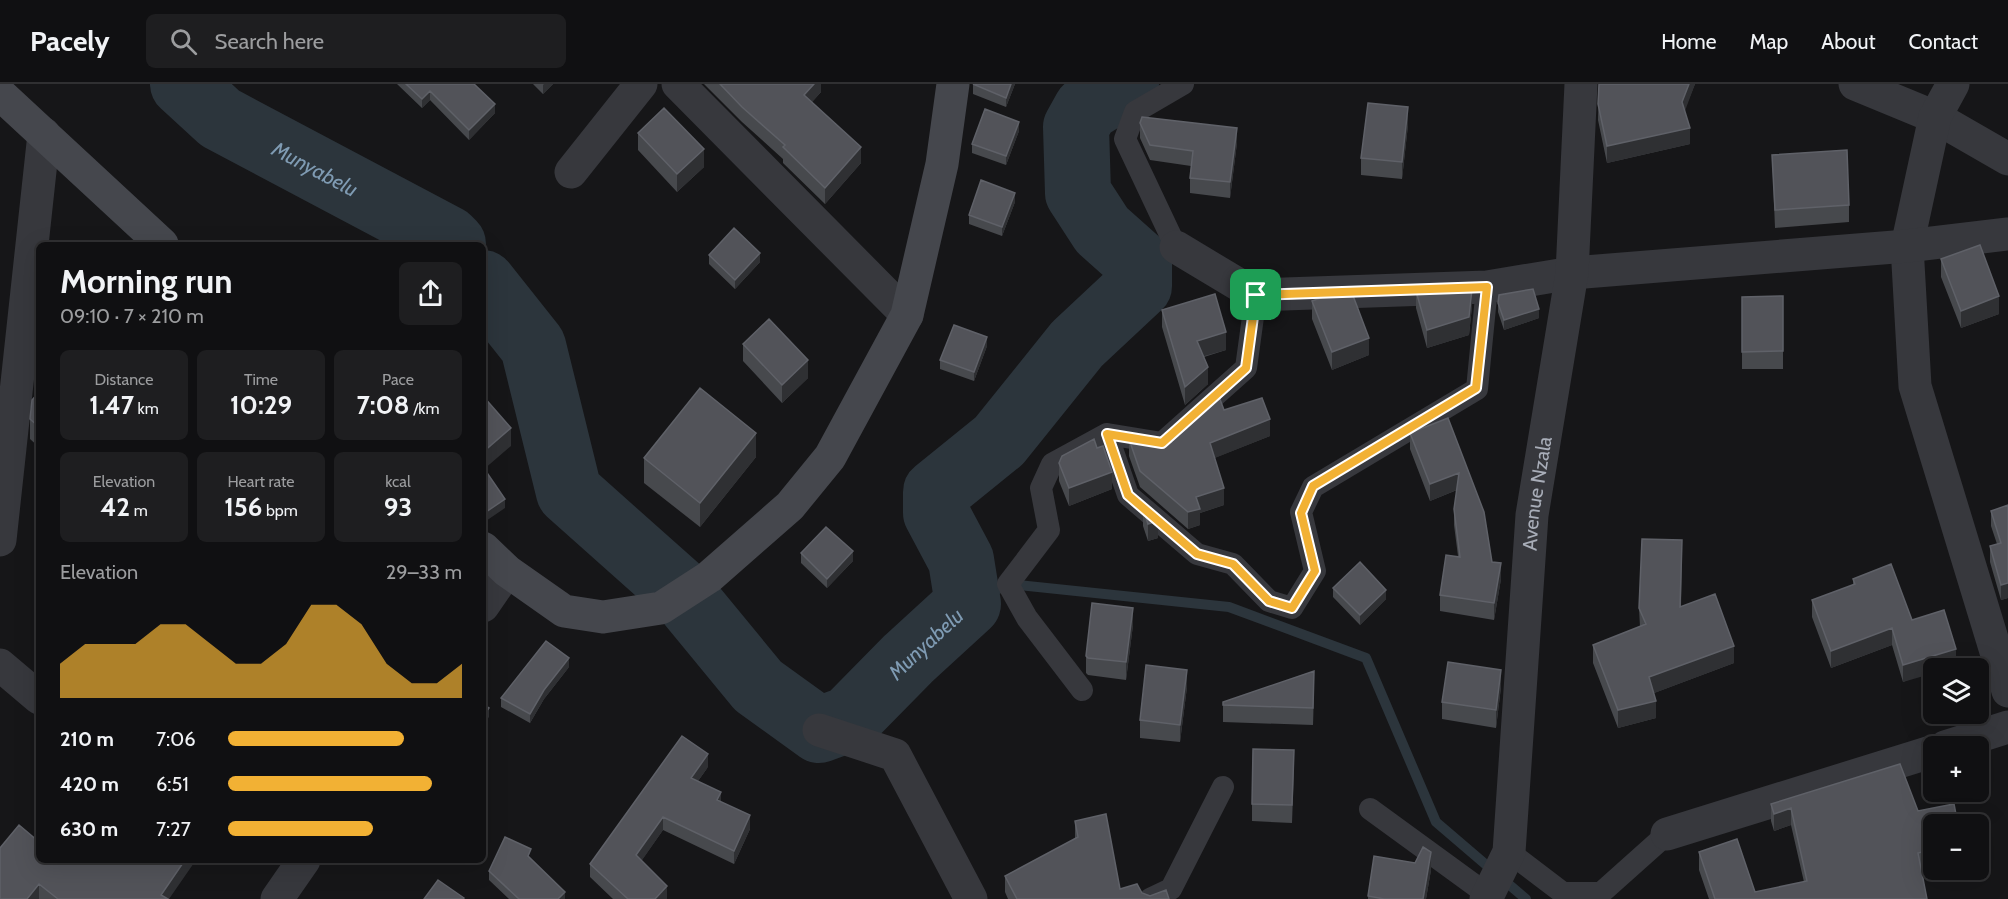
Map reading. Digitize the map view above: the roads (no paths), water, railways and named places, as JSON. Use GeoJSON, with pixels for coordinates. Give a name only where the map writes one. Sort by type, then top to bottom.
{"type":"FeatureCollection","features":[{"type":"Feature","properties":{"kind":"street"},"geometry":{"type":"LineString","coordinates":[[571,172],[641,84]]}},
{"type":"Feature","properties":{"kind":"street"},"geometry":{"type":"LineString","coordinates":[[678,84],[907,315]]}},
{"type":"Feature","properties":{"kind":"street"},"geometry":{"type":"LineString","coordinates":[[486,551],[507,571],[564,611],[603,617],[661,608],[709,577],[790,506],[830,457],[907,315],[942,164],[953,84]]}},
{"type":"Feature","properties":{"kind":"street","name":"Avenue Nzala"},"geometry":{"type":"LineString","coordinates":[[1495,880],[1532,515],[1572,273],[1581,84]]}},
{"type":"Feature","properties":{"kind":"street"},"geometry":{"type":"LineString","coordinates":[[1855,84],[1935,117],[2008,159]]}},
{"type":"Feature","properties":{"kind":"street"},"geometry":{"type":"LineString","coordinates":[[1953,84],[1935,117],[1907,246],[1915,386],[2008,691]]}},
{"type":"Feature","properties":{"kind":"street"},"geometry":{"type":"LineString","coordinates":[[0,94],[160,242]]}},
{"type":"Feature","properties":{"kind":"street"},"geometry":{"type":"LineString","coordinates":[[0,540],[44,134]]}},
{"type":"Feature","properties":{"kind":"street"},"geometry":{"type":"LineString","coordinates":[[1176,246],[1256,295],[1487,287],[1572,273],[1907,246],[2008,234]]}},
{"type":"Feature","properties":{"kind":"street"},"geometry":{"type":"LineString","coordinates":[[486,602],[507,571]]}},
{"type":"Feature","properties":{"kind":"street"},"geometry":{"type":"LineString","coordinates":[[0,665],[36,695]]}},
{"type":"Feature","properties":{"kind":"street"},"geometry":{"type":"LineString","coordinates":[[1981,736],[2008,728]]}},
{"type":"Feature","properties":{"kind":"street"},"geometry":{"type":"LineString","coordinates":[[819,730],[894,755],[971,899]]}},
{"type":"Feature","properties":{"kind":"street"},"geometry":{"type":"LineString","coordinates":[[1667,834],[1923,754]]}},
{"type":"Feature","properties":{"kind":"street"},"geometry":{"type":"LineString","coordinates":[[277,899],[302,863]]}},
{"type":"Feature","properties":{"kind":"lane"},"geometry":{"type":"LineString","coordinates":[[1176,246],[1125,139],[1135,112],[1183,84]]}},
{"type":"Feature","properties":{"kind":"lane"},"geometry":{"type":"LineString","coordinates":[[1107,434],[1128,495],[1197,554],[1233,564],[1269,601],[1292,608],[1315,571],[1301,513],[1313,486],[1476,388],[1487,287]]}},
{"type":"Feature","properties":{"kind":"lane"},"geometry":{"type":"LineString","coordinates":[[1082,690],[1027,618],[1008,584],[1049,530],[1041,488],[1052,464],[1107,434],[1162,443],[1246,368],[1256,295]]}},
{"type":"Feature","properties":{"kind":"lane"},"geometry":{"type":"LineString","coordinates":[[1150,899],[1171,889],[1223,787]]}},
{"type":"Feature","properties":{"kind":"lane"},"geometry":{"type":"LineString","coordinates":[[1370,809],[1495,880],[1563,893],[1601,893],[1667,834]]}},
{"type":"Feature","properties":{"kind":"waterway","name":"Munyabelu"},"geometry":{"type":"LineString","coordinates":[[183,84],[220,118],[451,242]]}},
{"type":"Feature","properties":{"kind":"waterway","name":"Munyabelu"},"geometry":{"type":"LineString","coordinates":[[486,287],[533,346],[569,492],[679,590],[758,686],[819,730],[849,719],[908,659],[968,604],[961,560],[936,513],[936,492],[999,441],[1077,344],[1139,286],[1139,263],[1102,230],[1078,193],[1076,127],[1086,109],[1126,84]]}},
{"type":"Feature","properties":{"kind":"waterway"},"geometry":{"type":"LineString","coordinates":[[968,604],[1008,584],[1229,607],[1366,658],[1436,822],[1526,899]]}}]}
